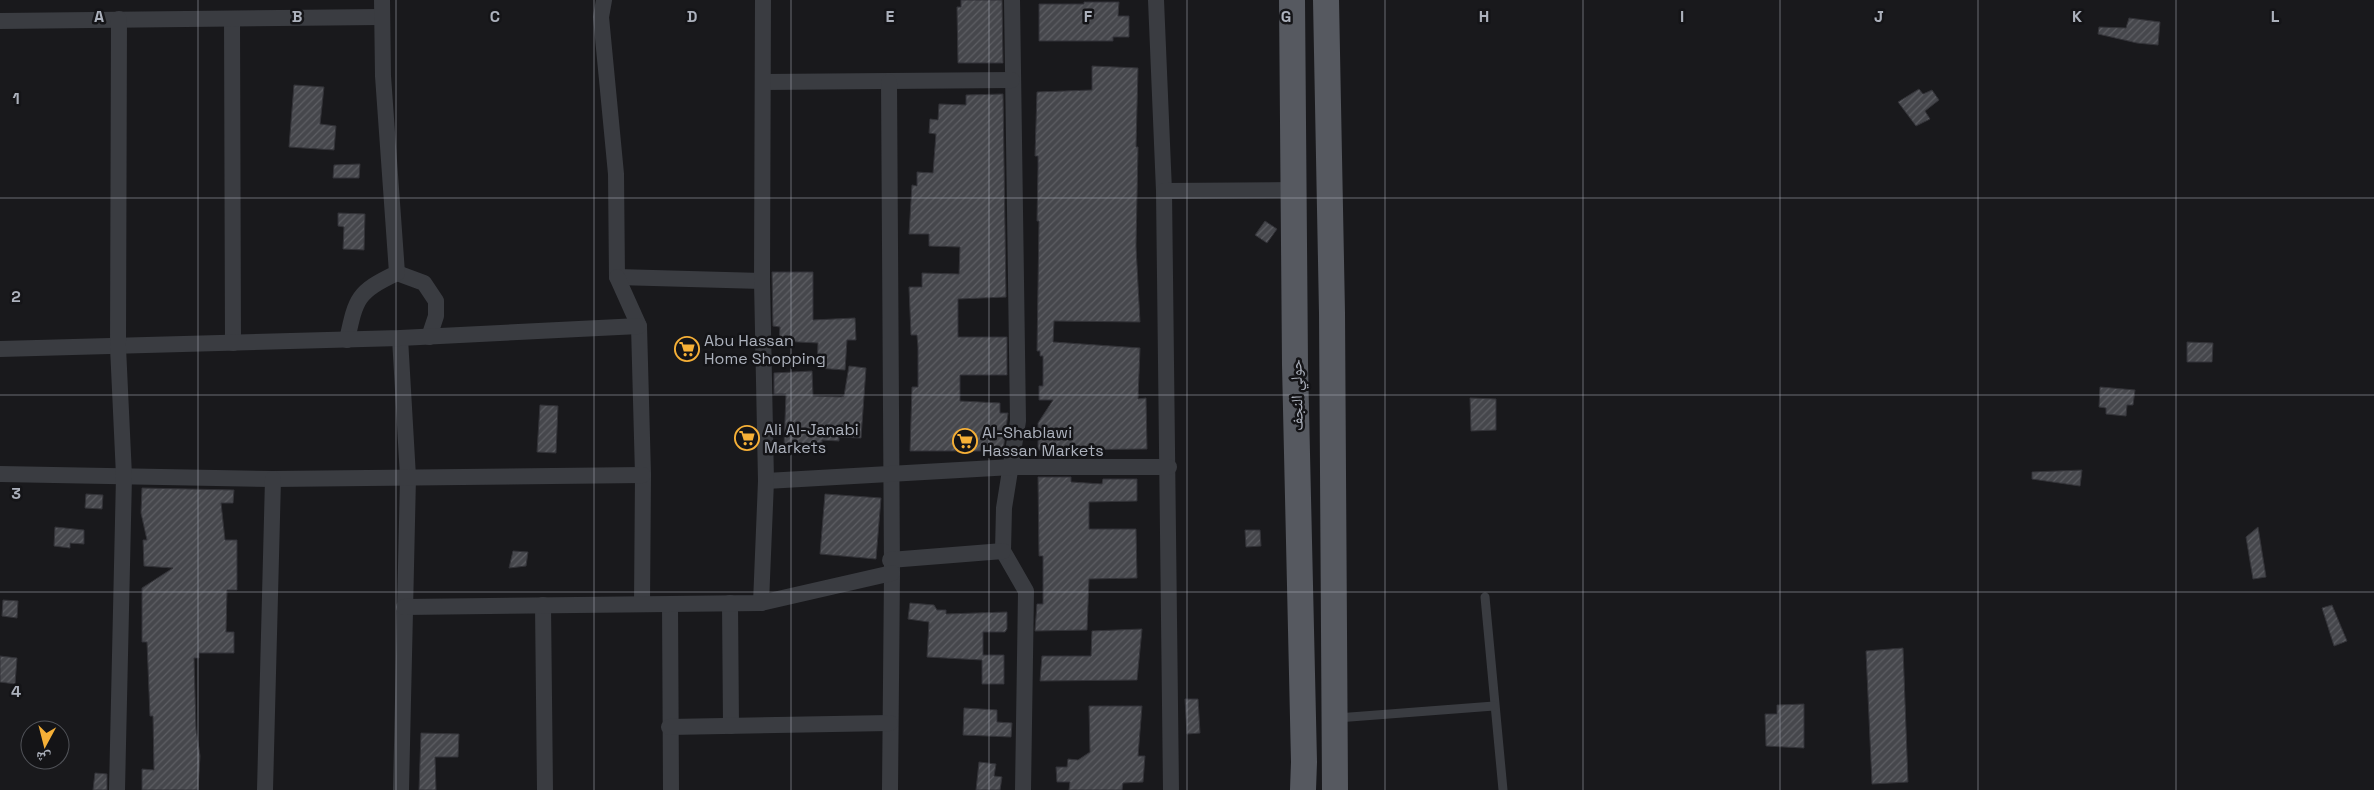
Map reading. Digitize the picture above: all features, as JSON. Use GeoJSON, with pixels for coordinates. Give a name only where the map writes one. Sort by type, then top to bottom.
{"type":"FeatureCollection","features":[{"type":"Feature","properties":{"kind":"main road","name":"حولي النجف"},"geometry":{"type":"LineString","coordinates":[[1292,0],[1295,365],[1304,752],[1303,790]]}},
{"type":"Feature","properties":{"kind":"main road"},"geometry":{"type":"LineString","coordinates":[[1326,0],[1332,313],[1335,790]]}},
{"type":"Feature","properties":{"kind":"main road"},"geometry":{"type":"LineString","coordinates":[[1295,314],[1300,319],[1313,323],[1327,319],[1332,313]]}},
{"type":"Feature","properties":{"kind":"main road"},"geometry":{"type":"LineString","coordinates":[[1295,365],[1304,356],[1309,354],[1322,355],[1331,364]]}},
{"type":"Feature","properties":{"kind":"street"},"geometry":{"type":"LineString","coordinates":[[382,0],[383,76],[397,273]]}},
{"type":"Feature","properties":{"kind":"street"},"geometry":{"type":"LineString","coordinates":[[604,0],[601,18],[616,174],[618,277],[639,326],[643,475],[642,604]]}},
{"type":"Feature","properties":{"kind":"street"},"geometry":{"type":"LineString","coordinates":[[761,603],[766,481],[762,281],[763,0]]}},
{"type":"Feature","properties":{"kind":"street"},"geometry":{"type":"LineString","coordinates":[[1012,0],[1018,421],[1004,508],[1003,551],[1026,591],[1023,790]]}},
{"type":"Feature","properties":{"kind":"street"},"geometry":{"type":"LineString","coordinates":[[1156,0],[1164,191],[1169,467],[1171,790]]}},
{"type":"Feature","properties":{"kind":"street"},"geometry":{"type":"LineString","coordinates":[[0,21],[381,17]]}},
{"type":"Feature","properties":{"kind":"street"},"geometry":{"type":"LineString","coordinates":[[117,790],[124,476],[118,347],[119,19]]}},
{"type":"Feature","properties":{"kind":"street"},"geometry":{"type":"LineString","coordinates":[[232,19],[233,343]]}},
{"type":"Feature","properties":{"kind":"street"},"geometry":{"type":"LineString","coordinates":[[764,82],[1012,80]]}},
{"type":"Feature","properties":{"kind":"street"},"geometry":{"type":"LineString","coordinates":[[889,82],[890,790]]}},
{"type":"Feature","properties":{"kind":"street"},"geometry":{"type":"LineString","coordinates":[[1164,191],[1294,190]]}},
{"type":"Feature","properties":{"kind":"street"},"geometry":{"type":"LineString","coordinates":[[347,340],[353,314],[361,295],[379,282],[397,273],[424,283],[436,301],[436,316],[429,337]]}},
{"type":"Feature","properties":{"kind":"street"},"geometry":{"type":"LineString","coordinates":[[618,277],[762,281]]}},
{"type":"Feature","properties":{"kind":"street"},"geometry":{"type":"LineString","coordinates":[[0,349],[347,340],[639,326]]}},
{"type":"Feature","properties":{"kind":"street"},"geometry":{"type":"LineString","coordinates":[[400,338],[408,477],[401,790]]}},
{"type":"Feature","properties":{"kind":"street"},"geometry":{"type":"LineString","coordinates":[[766,481],[890,476],[1012,467],[1169,467]]}},
{"type":"Feature","properties":{"kind":"street"},"geometry":{"type":"LineString","coordinates":[[0,474],[273,479],[643,475]]}},
{"type":"Feature","properties":{"kind":"street"},"geometry":{"type":"LineString","coordinates":[[265,790],[273,479]]}},
{"type":"Feature","properties":{"kind":"street"},"geometry":{"type":"LineString","coordinates":[[404,606],[761,603],[891,566],[1003,551]]}},
{"type":"Feature","properties":{"kind":"street"},"geometry":{"type":"LineString","coordinates":[[670,604],[669,727],[671,790]]}},
{"type":"Feature","properties":{"kind":"street"},"geometry":{"type":"LineString","coordinates":[[730,604],[731,726]]}},
{"type":"Feature","properties":{"kind":"street"},"geometry":{"type":"LineString","coordinates":[[543,605],[545,790]]}},
{"type":"Feature","properties":{"kind":"street"},"geometry":{"type":"LineString","coordinates":[[669,727],[890,723]]}},
{"type":"Feature","properties":{"kind":"lane"},"geometry":{"type":"LineString","coordinates":[[1485,597],[1503,790]]}},
{"type":"Feature","properties":{"kind":"lane"},"geometry":{"type":"LineString","coordinates":[[1334,718],[1494,706]]}},
{"type":"Feature","properties":{"kind":"building"},"geometry":{"type":"Polygon","coordinates":[[[961,0],[1002,0],[1003,63],[958,63],[957,7],[961,7],[961,0]]]}},
{"type":"Feature","properties":{"kind":"building"},"geometry":{"type":"Polygon","coordinates":[[[1084,2],[1119,2],[1118,16],[1129,16],[1129,37],[1113,37],[1113,41],[1039,41],[1039,4],[1084,4],[1084,2]]]}},
{"type":"Feature","properties":{"kind":"building"},"geometry":{"type":"Polygon","coordinates":[[[2129,18],[2160,22],[2158,45],[2137,43],[2098,34],[2099,27],[2126,28],[2129,18]]]}},
{"type":"Feature","properties":{"kind":"building"},"geometry":{"type":"Polygon","coordinates":[[[1092,66],[1138,68],[1136,246],[1140,322],[1054,321],[1053,342],[1140,348],[1138,399],[1146,398],[1147,449],[1038,450],[1038,423],[1053,400],[1039,400],[1039,386],[1043,386],[1043,356],[1040,356],[1040,351],[1037,351],[1039,221],[1037,221],[1038,156],[1035,156],[1037,92],[1092,90],[1092,66]]]}},
{"type":"Feature","properties":{"kind":"building"},"geometry":{"type":"Polygon","coordinates":[[[294,85],[324,87],[320,124],[336,126],[334,150],[289,147],[294,85]]]}},
{"type":"Feature","properties":{"kind":"building"},"geometry":{"type":"Polygon","coordinates":[[[1919,89],[1923,94],[1932,90],[1939,100],[1925,111],[1930,119],[1916,126],[1898,102],[1919,89]]]}},
{"type":"Feature","properties":{"kind":"building"},"geometry":{"type":"Polygon","coordinates":[[[1003,94],[1006,297],[958,299],[958,337],[1007,337],[1007,375],[960,375],[960,401],[1000,403],[1000,413],[1008,413],[1003,451],[910,451],[912,387],[918,387],[918,347],[917,335],[911,335],[909,287],[922,287],[922,273],[959,274],[960,247],[929,246],[929,234],[909,234],[912,185],[917,186],[917,172],[933,173],[936,134],[929,133],[930,119],[938,120],[939,104],[966,105],[966,95],[1003,94]]]}},
{"type":"Feature","properties":{"kind":"building"},"geometry":{"type":"Polygon","coordinates":[[[360,164],[359,178],[333,178],[334,165],[360,164]]]}},
{"type":"Feature","properties":{"kind":"building"},"geometry":{"type":"Polygon","coordinates":[[[338,213],[365,214],[364,250],[343,249],[344,227],[338,226],[338,213]]]}},
{"type":"Feature","properties":{"kind":"building"},"geometry":{"type":"Polygon","coordinates":[[[1265,221],[1277,229],[1267,243],[1255,235],[1265,221]]]}},
{"type":"Feature","properties":{"kind":"building"},"geometry":{"type":"Polygon","coordinates":[[[772,272],[813,272],[813,320],[855,318],[856,340],[847,340],[845,370],[817,368],[818,343],[779,341],[780,327],[773,326],[772,272]]]}},
{"type":"Feature","properties":{"kind":"building"},"geometry":{"type":"Polygon","coordinates":[[[2187,342],[2213,343],[2212,362],[2187,362],[2187,342]]]}},
{"type":"Feature","properties":{"kind":"building"},"geometry":{"type":"Polygon","coordinates":[[[849,366],[866,368],[861,438],[839,437],[839,441],[822,440],[822,443],[817,443],[817,448],[784,446],[786,394],[774,394],[774,373],[812,371],[813,396],[841,397],[844,396],[849,366]]]}},
{"type":"Feature","properties":{"kind":"building"},"geometry":{"type":"Polygon","coordinates":[[[2100,387],[2135,390],[2133,405],[2127,405],[2126,416],[2106,414],[2106,408],[2099,407],[2100,387]]]}},
{"type":"Feature","properties":{"kind":"building"},"geometry":{"type":"Polygon","coordinates":[[[1470,398],[1496,399],[1496,430],[1471,431],[1470,398]]]}},
{"type":"Feature","properties":{"kind":"building"},"geometry":{"type":"Polygon","coordinates":[[[540,405],[558,406],[556,453],[537,452],[540,405]]]}},
{"type":"Feature","properties":{"kind":"building"},"geometry":{"type":"Polygon","coordinates":[[[2082,470],[2080,486],[2032,479],[2032,472],[2082,470]]]}},
{"type":"Feature","properties":{"kind":"building"},"geometry":{"type":"Polygon","coordinates":[[[1038,477],[1071,477],[1071,482],[1102,484],[1103,479],[1137,479],[1137,501],[1089,502],[1089,529],[1136,529],[1137,578],[1089,579],[1087,630],[1035,631],[1037,604],[1043,604],[1043,556],[1039,556],[1038,477]]]}},
{"type":"Feature","properties":{"kind":"building"},"geometry":{"type":"Polygon","coordinates":[[[142,488],[234,490],[233,503],[221,503],[225,540],[237,540],[237,590],[227,590],[226,632],[234,632],[234,653],[199,653],[199,658],[194,658],[196,729],[200,756],[198,790],[142,790],[142,769],[154,770],[153,716],[150,716],[147,642],[142,642],[142,588],[173,568],[144,566],[143,540],[147,540],[141,513],[142,488]]]}},
{"type":"Feature","properties":{"kind":"building"},"geometry":{"type":"Polygon","coordinates":[[[86,494],[103,495],[102,509],[85,508],[86,494]]]}},
{"type":"Feature","properties":{"kind":"building"},"geometry":{"type":"Polygon","coordinates":[[[825,494],[881,498],[876,559],[820,554],[825,494]]]}},
{"type":"Feature","properties":{"kind":"building"},"geometry":{"type":"Polygon","coordinates":[[[55,527],[84,530],[84,544],[70,543],[70,548],[54,546],[55,527]]]}},
{"type":"Feature","properties":{"kind":"building"},"geometry":{"type":"Polygon","coordinates":[[[2258,527],[2266,577],[2253,579],[2246,537],[2258,527]]]}},
{"type":"Feature","properties":{"kind":"building"},"geometry":{"type":"Polygon","coordinates":[[[1245,530],[1260,530],[1261,546],[1246,547],[1245,530]]]}},
{"type":"Feature","properties":{"kind":"building"},"geometry":{"type":"Polygon","coordinates":[[[513,551],[528,552],[526,566],[509,568],[513,551]]]}},
{"type":"Feature","properties":{"kind":"building"},"geometry":{"type":"Polygon","coordinates":[[[3,600],[18,601],[17,618],[2,616],[3,600]]]}},
{"type":"Feature","properties":{"kind":"building"},"geometry":{"type":"Polygon","coordinates":[[[910,603],[934,605],[937,610],[946,610],[946,614],[1007,612],[1007,629],[1005,632],[983,632],[983,655],[1004,655],[1004,684],[982,684],[982,660],[927,657],[929,622],[908,619],[910,603]]]}},
{"type":"Feature","properties":{"kind":"building"},"geometry":{"type":"Polygon","coordinates":[[[2332,605],[2347,641],[2334,646],[2322,608],[2332,605]]]}},
{"type":"Feature","properties":{"kind":"building"},"geometry":{"type":"Polygon","coordinates":[[[1142,629],[1137,680],[1040,681],[1042,656],[1091,656],[1092,631],[1142,629]]]}},
{"type":"Feature","properties":{"kind":"building"},"geometry":{"type":"Polygon","coordinates":[[[1903,648],[1908,782],[1872,784],[1866,651],[1903,648]]]}},
{"type":"Feature","properties":{"kind":"building"},"geometry":{"type":"Polygon","coordinates":[[[0,656],[17,658],[15,684],[0,682],[0,656]]]}},
{"type":"Feature","properties":{"kind":"building"},"geometry":{"type":"Polygon","coordinates":[[[1185,699],[1198,699],[1200,733],[1187,734],[1185,699]]]}},
{"type":"Feature","properties":{"kind":"building"},"geometry":{"type":"Polygon","coordinates":[[[1804,704],[1804,748],[1766,746],[1765,714],[1777,714],[1777,705],[1804,704]]]}},
{"type":"Feature","properties":{"kind":"building"},"geometry":{"type":"Polygon","coordinates":[[[1089,706],[1142,706],[1138,756],[1145,756],[1143,782],[1123,783],[1122,790],[1069,790],[1070,782],[1057,782],[1056,767],[1067,767],[1068,759],[1078,760],[1090,752],[1089,706]]]}},
{"type":"Feature","properties":{"kind":"building"},"geometry":{"type":"Polygon","coordinates":[[[964,708],[997,710],[997,722],[1012,723],[1011,737],[963,735],[964,708]]]}},
{"type":"Feature","properties":{"kind":"building"},"geometry":{"type":"Polygon","coordinates":[[[421,733],[459,734],[458,757],[435,757],[436,790],[419,790],[421,733]]]}},
{"type":"Feature","properties":{"kind":"building"},"geometry":{"type":"Polygon","coordinates":[[[979,762],[996,764],[994,776],[1002,777],[1000,790],[976,790],[979,762]]]}},
{"type":"Feature","properties":{"kind":"building"},"geometry":{"type":"Polygon","coordinates":[[[95,773],[107,774],[107,790],[93,790],[95,773]]]}},
{"type":"Feature","properties":{"kind":"place","name":"Abu Hassan Home Shopping"},"geometry":{"type":"Point","coordinates":[687,349]}},
{"type":"Feature","properties":{"kind":"place","name":"Ali Al-Janabi Markets"},"geometry":{"type":"Point","coordinates":[747,438]}},
{"type":"Feature","properties":{"kind":"place","name":"Al-Shablawi Hassan Markets"},"geometry":{"type":"Point","coordinates":[965,441]}}]}
